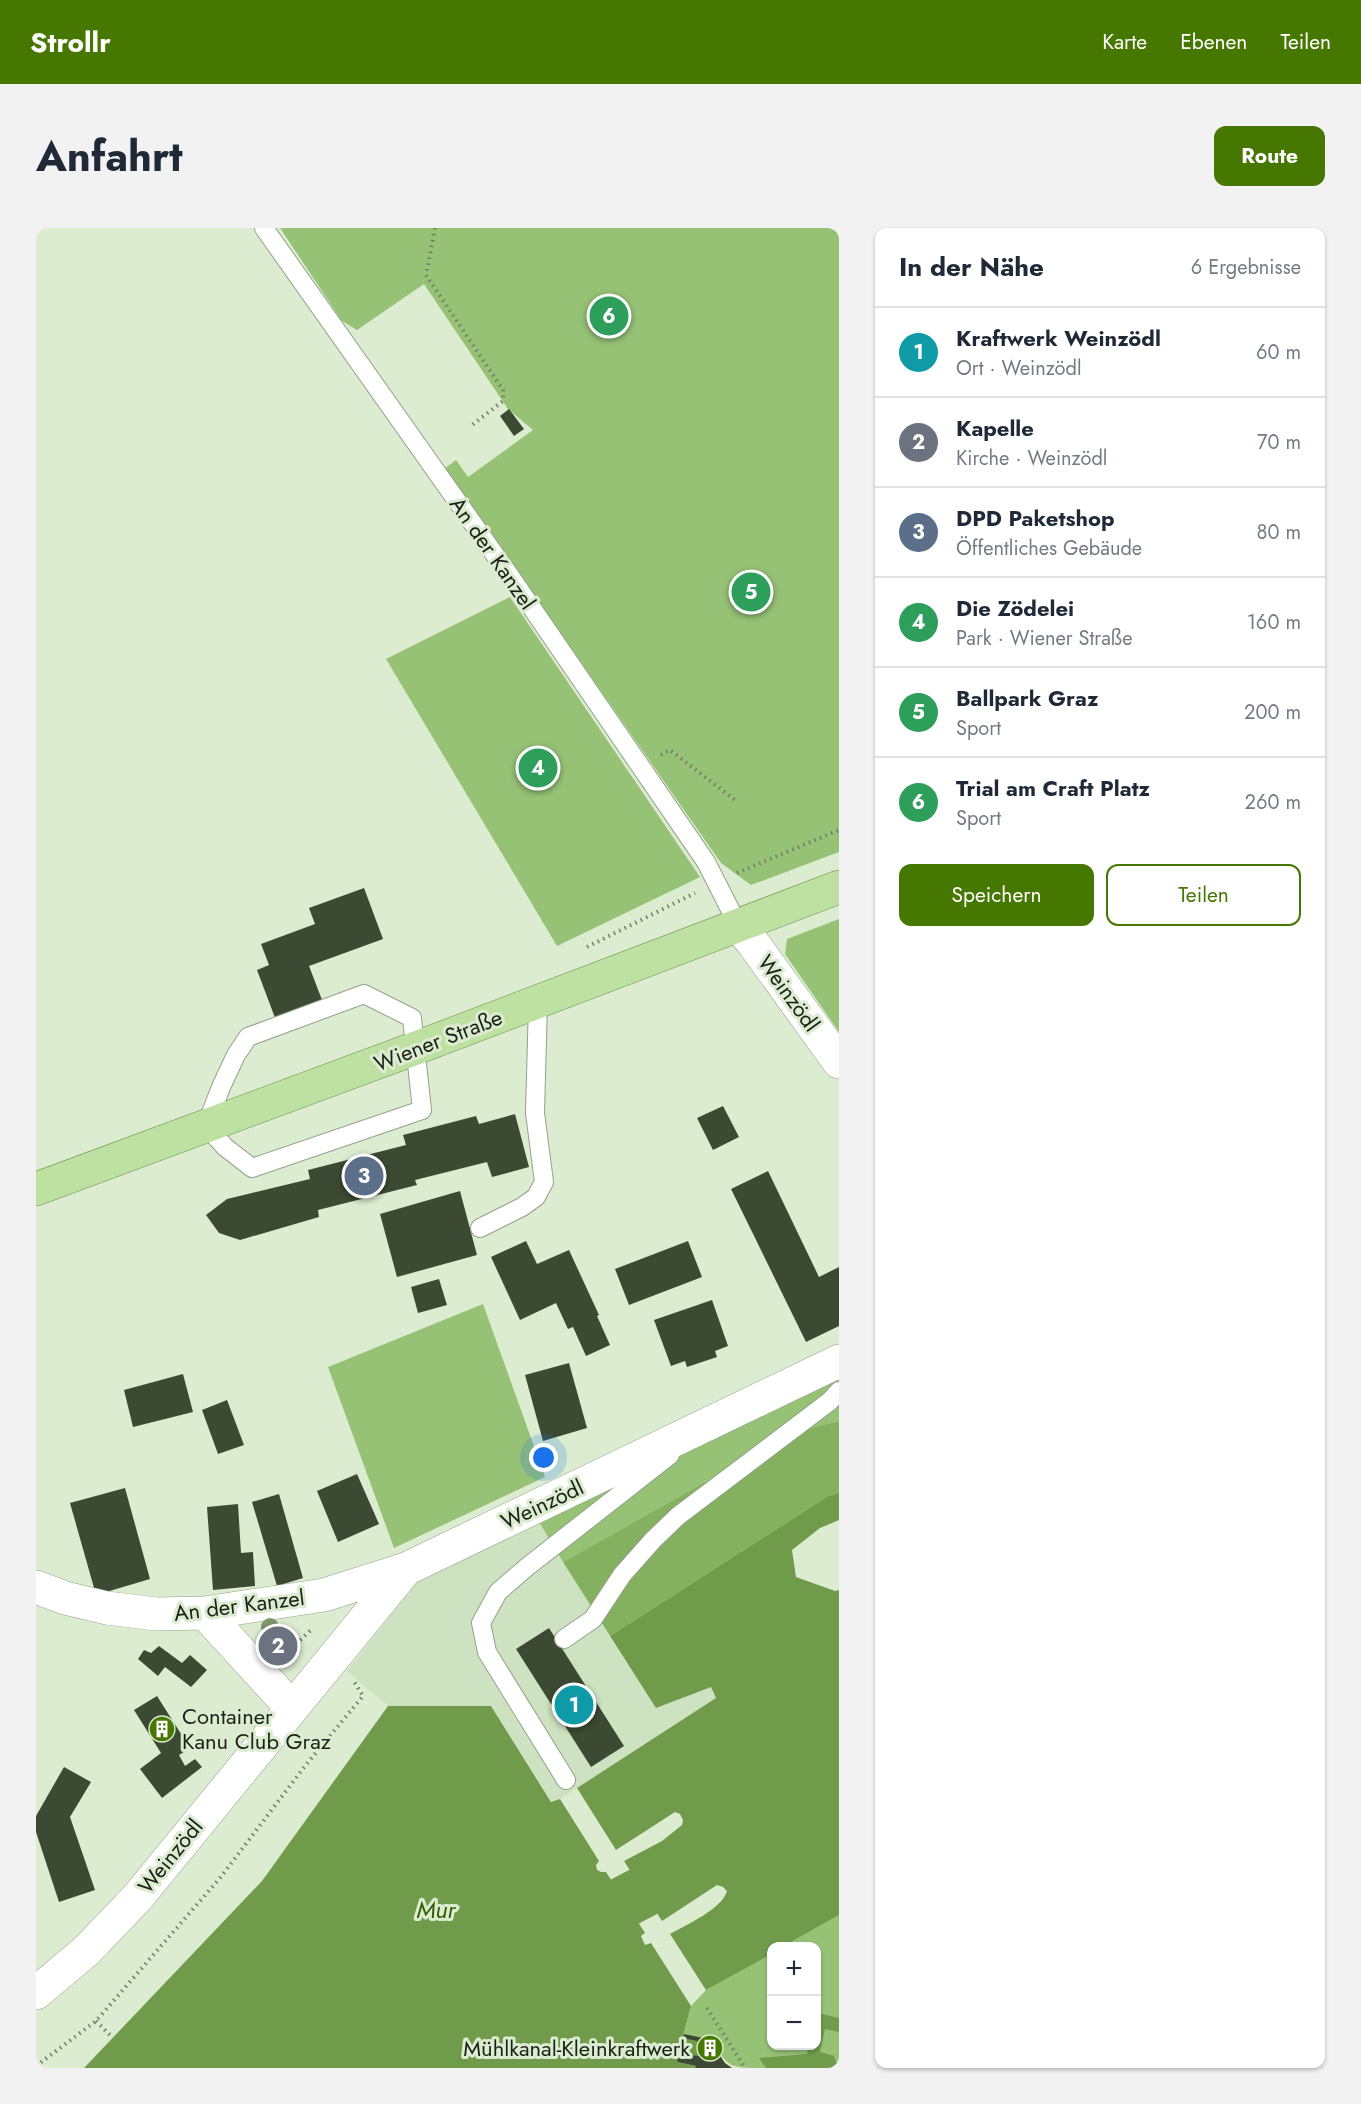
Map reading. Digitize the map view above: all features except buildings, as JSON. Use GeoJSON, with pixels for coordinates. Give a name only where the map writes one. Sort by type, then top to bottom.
{"type":"FeatureCollection","features":[{"type":"Feature","properties":{"kind":"main road","name":"Wiener Straße"},"geometry":{"type":"LineString","coordinates":[[36,1189],[839,887]]}},
{"type":"Feature","properties":{"kind":"street","name":"Weinzödl"},"geometry":{"type":"LineString","coordinates":[[738,925],[839,1062]]}},
{"type":"Feature","properties":{"kind":"street","name":"Weinzödl"},"geometry":{"type":"LineString","coordinates":[[36,1993],[86,1952],[137,1898],[406,1569],[839,1361]]}},
{"type":"Feature","properties":{"kind":"street","name":"An der Kanzel"},"geometry":{"type":"LineString","coordinates":[[36,1587],[65,1598],[107,1608],[156,1614],[205,1613],[324,1595],[406,1569]]}},
{"type":"Feature","properties":{"kind":"street"},"geometry":{"type":"LineString","coordinates":[[205,1613],[291,1707]]}},
{"type":"Feature","properties":{"kind":"lane","name":"An der Kanzel"},"geometry":{"type":"LineString","coordinates":[[264,228],[516,585],[706,862],[738,925]]}},
{"type":"Feature","properties":{"kind":"lane"},"geometry":{"type":"LineString","coordinates":[[364,994],[412,1018],[416,1048],[422,1110],[252,1168],[225,1147],[206,1126],[236,1055],[248,1037],[332,1005],[364,994]]}},
{"type":"Feature","properties":{"kind":"lane"},"geometry":{"type":"LineString","coordinates":[[480,1228],[522,1207],[536,1197],[544,1182],[535,1113],[538,1002]]}},
{"type":"Feature","properties":{"kind":"lane"},"geometry":{"type":"LineString","coordinates":[[564,1639],[592,1619],[622,1575],[653,1539],[678,1516],[830,1401],[839,1391]]}},
{"type":"Feature","properties":{"kind":"lane"},"geometry":{"type":"LineString","coordinates":[[566,1780],[487,1652],[481,1623],[498,1592],[583,1521],[712,1423]]}},
{"type":"Feature","properties":{"kind":"path"},"geometry":{"type":"LineString","coordinates":[[435,228],[426,275],[503,390],[503,401],[472,425]]}},
{"type":"Feature","properties":{"kind":"path"},"geometry":{"type":"LineString","coordinates":[[670,750],[735,800]]}},
{"type":"Feature","properties":{"kind":"path"},"geometry":{"type":"LineString","coordinates":[[579,950],[655,915],[715,882],[839,830]]}},
{"type":"Feature","properties":{"kind":"path"},"geometry":{"type":"LineString","coordinates":[[36,2066],[96,2021],[220,1878],[304,1766],[363,1696],[358,1685]]}},
{"type":"Feature","properties":{"kind":"path"},"geometry":{"type":"LineString","coordinates":[[706,2008],[745,2068]]}},
{"type":"Feature","properties":{"kind":"path"},"geometry":{"type":"LineString","coordinates":[[96,2021],[113,2038]]}},
{"type":"Feature","properties":{"kind":"shaded area"},"geometry":{"type":"Polygon","coordinates":[[[280,228],[839,228],[839,852],[751,885],[721,863],[444,469],[456,460],[468,477],[533,430],[508,409],[424,284],[357,330],[342,321],[280,228]]]}},
{"type":"Feature","properties":{"kind":"shaded area"},"geometry":{"type":"Polygon","coordinates":[[[510,597],[700,877],[557,946],[386,659],[510,597]]]}},
{"type":"Feature","properties":{"kind":"shaded area"},"geometry":{"type":"Polygon","coordinates":[[[839,919],[839,1032],[785,954],[787,939],[839,919]]]}},
{"type":"Feature","properties":{"kind":"shaded area"},"geometry":{"type":"Polygon","coordinates":[[[483,1304],[545,1477],[394,1548],[328,1367],[483,1304]]]}},
{"type":"Feature","properties":{"kind":"shaded area"},"geometry":{"type":"Polygon","coordinates":[[[839,1361],[839,1421],[794,1432],[563,1562],[539,1522],[839,1361]]]}},
{"type":"Feature","properties":{"kind":"shaded area"},"geometry":{"type":"Polygon","coordinates":[[[839,1421],[839,1493],[828,1496],[610,1636],[563,1562],[794,1432],[839,1421]]]}},
{"type":"Feature","properties":{"kind":"shaded area"},"geometry":{"type":"Polygon","coordinates":[[[538,1522],[632,1672],[711,1687],[716,1699],[552,1802],[491,1706],[388,1706],[347,1671],[415,1584],[538,1522]]]}},
{"type":"Feature","properties":{"kind":"shaded area"},"geometry":{"type":"Polygon","coordinates":[[[839,1915],[839,2068],[834,2056],[760,2058],[766,2068],[743,2068],[726,2061],[709,2039],[684,2034],[691,2006],[706,1990],[767,1955],[767,2050],[821,2050],[821,1942],[791,1942],[839,1915]]]}},
{"type":"Feature","properties":{"kind":"water"},"geometry":{"type":"Polygon","coordinates":[[[839,1493],[839,1520],[820,1528],[792,1550],[796,1577],[835,1591],[839,1590],[839,1915],[791,1942],[767,1942],[767,1956],[706,1990],[670,1934],[711,1910],[724,1898],[727,1891],[717,1885],[662,1921],[624,1861],[662,1841],[682,1825],[683,1820],[680,1814],[675,1812],[616,1850],[577,1788],[716,1698],[711,1687],[656,1708],[610,1636],[828,1496],[839,1493]]]}},
{"type":"Feature","properties":{"kind":"water","name":"Mur"},"geometry":{"type":"Polygon","coordinates":[[[388,1706],[491,1706],[551,1802],[560,1799],[599,1861],[596,1865],[597,1870],[606,1872],[645,1933],[641,1936],[645,1945],[651,1943],[691,2006],[683,2037],[707,2043],[704,2056],[680,2054],[677,2062],[696,2066],[695,2068],[84,2068],[262,1881],[388,1706]]]}},
{"type":"Feature","properties":{"kind":"water"},"geometry":{"type":"Polygon","coordinates":[[[821,2014],[839,2018],[839,2032],[825,2029],[821,2047],[821,2014]]]}},
{"type":"Feature","properties":{"kind":"water"},"geometry":{"type":"Polygon","coordinates":[[[808,2050],[820,2050],[820,2052],[834,2056],[839,2068],[766,2068],[759,2058],[807,2054],[808,2050]]]}},
{"type":"Feature","properties":{"kind":"waterway","name":"Mur"},"geometry":{"type":"LineString","coordinates":[[561,1935],[643,1892],[703,1851]]}},
{"type":"Feature","properties":{"kind":"place","name":"Trial am Craft Platz"},"geometry":{"type":"Point","coordinates":[609,316]}},
{"type":"Feature","properties":{"kind":"place","name":"Ballpark Graz"},"geometry":{"type":"Point","coordinates":[751,592]}},
{"type":"Feature","properties":{"kind":"place","name":"Die Zödelei"},"geometry":{"type":"Point","coordinates":[538,768]}},
{"type":"Feature","properties":{"kind":"place","name":"DPD Paketshop"},"geometry":{"type":"Point","coordinates":[364,1176]}},
{"type":"Feature","properties":{"kind":"place","name":"Kapelle"},"geometry":{"type":"Point","coordinates":[278,1646]}},
{"type":"Feature","properties":{"kind":"place","name":"Kraftwerk Weinzödl"},"geometry":{"type":"Point","coordinates":[574,1705]}},
{"type":"Feature","properties":{"kind":"place","name":"Container Kanu Club Graz"},"geometry":{"type":"Point","coordinates":[162,1729]}},
{"type":"Feature","properties":{"kind":"place","name":"Mühlkanal-Kleinkraftwerk"},"geometry":{"type":"Point","coordinates":[710,2048]}}]}
